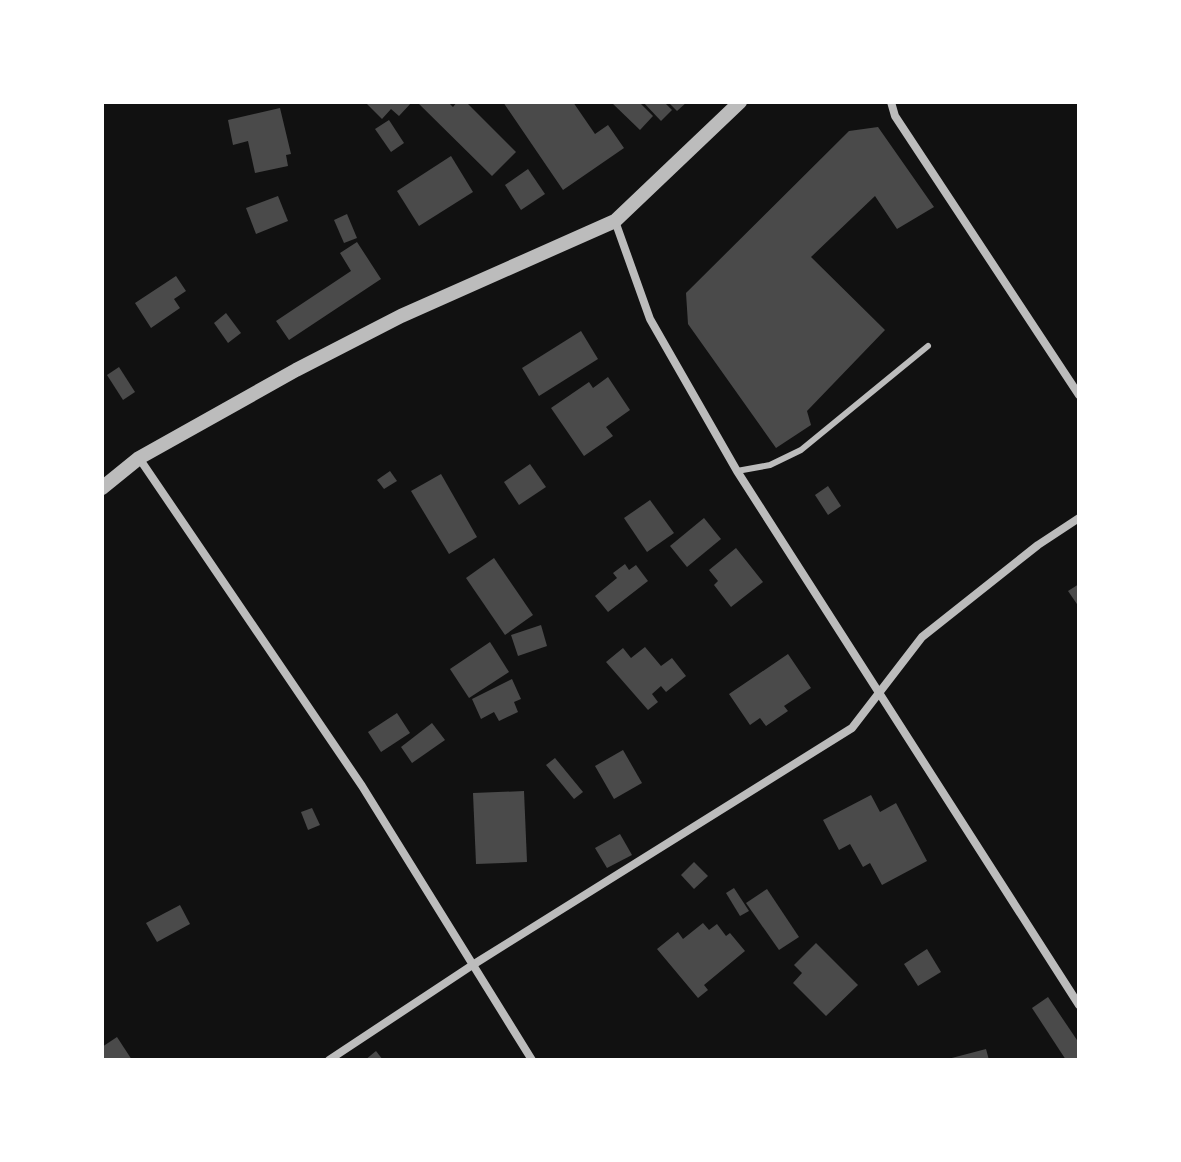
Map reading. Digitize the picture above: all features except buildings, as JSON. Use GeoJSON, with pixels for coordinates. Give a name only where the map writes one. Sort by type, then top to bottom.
{"type":"FeatureCollection","features":[{"type":"Feature","properties":{"kind":"street"},"geometry":{"type":"LineString","coordinates":[[102,488],[139,458],[401,316],[615,221],[740,102]]}},
{"type":"Feature","properties":{"kind":"street"},"geometry":{"type":"LineString","coordinates":[[891,102],[895,116],[1079,395]]}},
{"type":"Feature","properties":{"kind":"street"},"geometry":{"type":"LineString","coordinates":[[615,221],[650,319],[737,471],[1079,1005]]}},
{"type":"Feature","properties":{"kind":"street"},"geometry":{"type":"LineString","coordinates":[[139,458],[362,786],[532,1060]]}},
{"type":"Feature","properties":{"kind":"street"},"geometry":{"type":"LineString","coordinates":[[329,1060],[471,966],[852,728],[922,637],[1038,545],[1079,518]]}},
{"type":"Feature","properties":{"kind":"lane"},"geometry":{"type":"LineString","coordinates":[[737,471],[770,465],[801,450],[928,346]]}}]}
